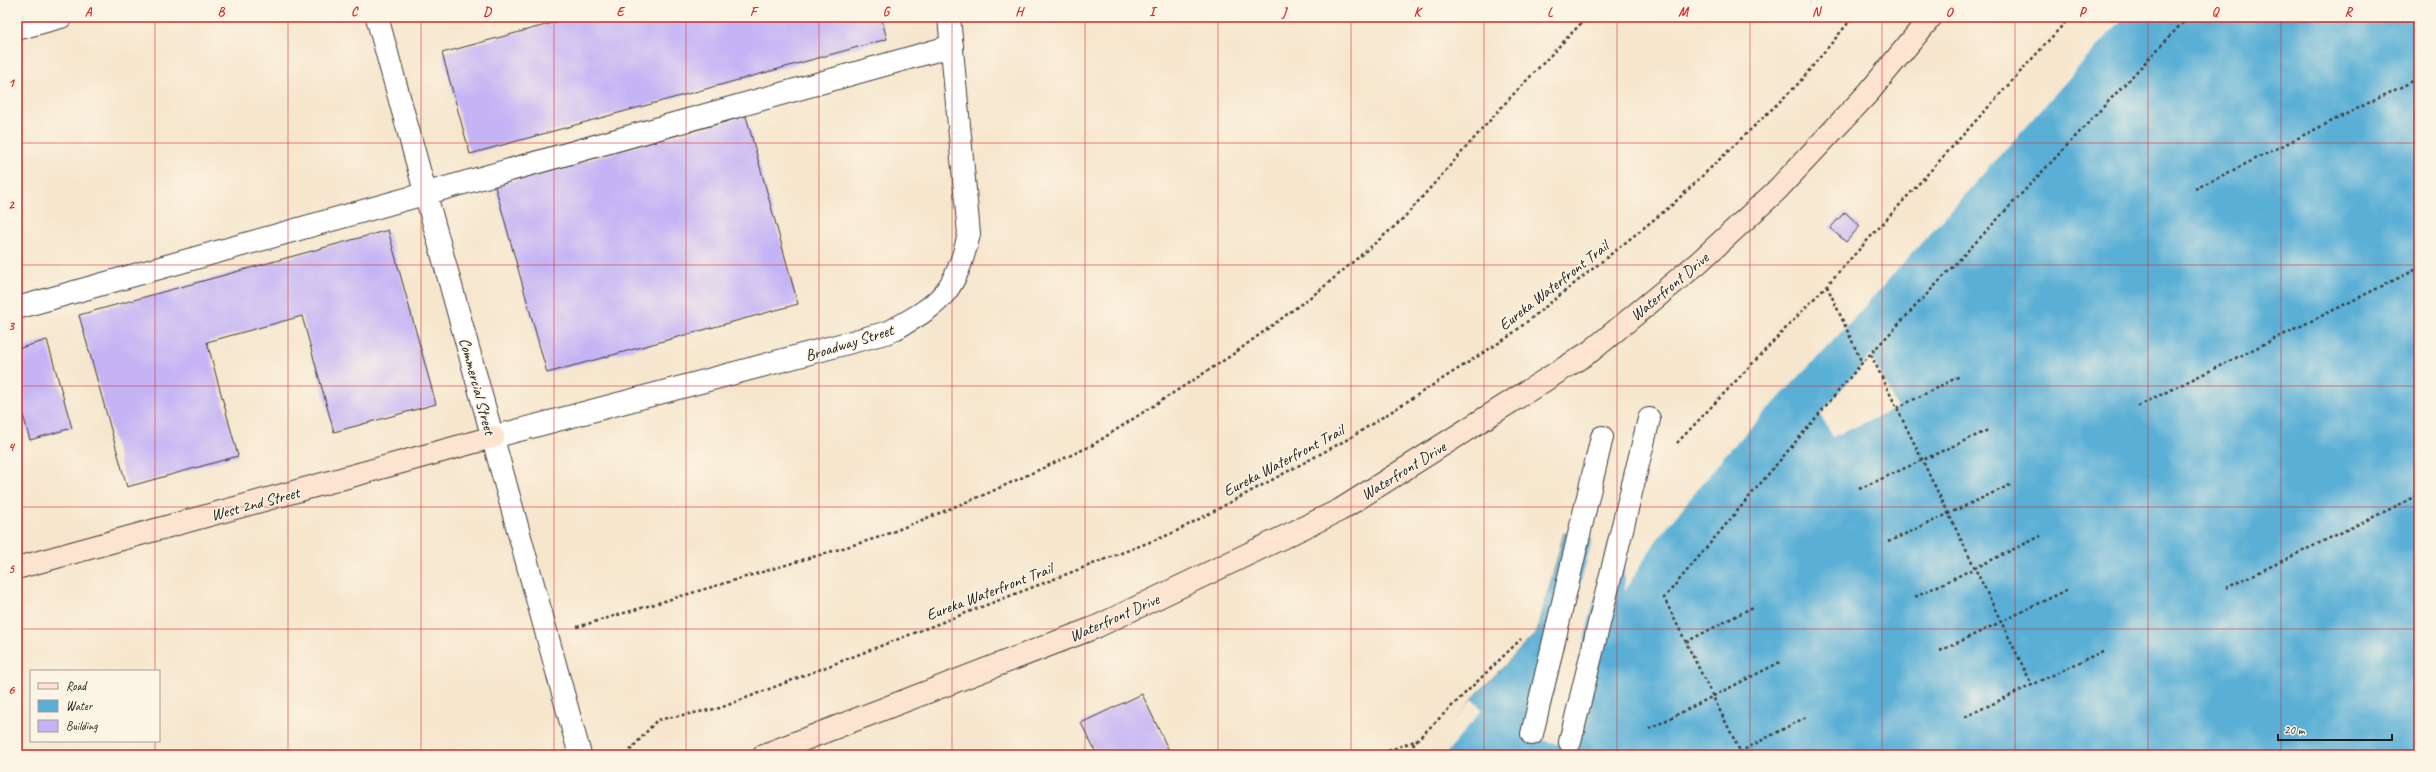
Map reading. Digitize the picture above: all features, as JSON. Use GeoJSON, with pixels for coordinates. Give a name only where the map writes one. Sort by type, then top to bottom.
{"type":"FeatureCollection","features":[{"type":"Feature","properties":{"kind":"street"},"geometry":{"type":"LineString","coordinates":[[17,29],[61,17]]}},
{"type":"Feature","properties":{"kind":"street","name":"Commercial Street"},"geometry":{"type":"LineString","coordinates":[[377,17],[580,755]]}},
{"type":"Feature","properties":{"kind":"street","name":"Broadway Street"},"geometry":{"type":"LineString","coordinates":[[492,437],[889,332],[934,304],[951,286],[963,260],[969,234],[950,17]]}},
{"type":"Feature","properties":{"kind":"street","name":"Waterfront Drive"},"geometry":{"type":"LineString","coordinates":[[764,755],[1096,627],[1340,510],[1591,351],[1698,263],[1776,191],[1869,92],[1931,17]]}},
{"type":"Feature","properties":{"kind":"street"},"geometry":{"type":"LineString","coordinates":[[17,308],[952,46]]}},
{"type":"Feature","properties":{"kind":"street"},"geometry":{"type":"LineString","coordinates":[[1570,742],[1649,419]]}},
{"type":"Feature","properties":{"kind":"street"},"geometry":{"type":"LineString","coordinates":[[1532,734],[1602,436]]}},
{"type":"Feature","properties":{"kind":"street","name":"West 2nd Street"},"geometry":{"type":"LineString","coordinates":[[17,568],[492,437]]}},
{"type":"Feature","properties":{"kind":"path"},"geometry":{"type":"LineString","coordinates":[[547,636],[880,537],[986,494],[1091,446],[1232,355],[1320,290],[1401,221],[1508,100],[1587,17]]}},
{"type":"Feature","properties":{"kind":"path","name":"Eureka Waterfront Trail"},"geometry":{"type":"LineString","coordinates":[[626,755],[657,720],[720,708],[1172,533],[1350,438],[1508,337],[1672,205],[1797,85],[1852,17]]}},
{"type":"Feature","properties":{"kind":"path"},"geometry":{"type":"LineString","coordinates":[[1674,445],[1826,286],[2070,17]]}},
{"type":"Feature","properties":{"kind":"path"},"geometry":{"type":"LineString","coordinates":[[1742,755],[1664,598],[1862,363],[2188,17]]}},
{"type":"Feature","properties":{"kind":"path"},"geometry":{"type":"LineString","coordinates":[[2194,189],[2419,78]]}},
{"type":"Feature","properties":{"kind":"path"},"geometry":{"type":"LineString","coordinates":[[2138,406],[2419,268]]}},
{"type":"Feature","properties":{"kind":"path"},"geometry":{"type":"LineString","coordinates":[[1826,286],[1862,363]]}},
{"type":"Feature","properties":{"kind":"path"},"geometry":{"type":"LineString","coordinates":[[1871,355],[2032,685]]}},
{"type":"Feature","properties":{"kind":"path"},"geometry":{"type":"LineString","coordinates":[[1897,408],[1960,376]]}},
{"type":"Feature","properties":{"kind":"path"},"geometry":{"type":"LineString","coordinates":[[1859,489],[1988,430]]}},
{"type":"Feature","properties":{"kind":"path"},"geometry":{"type":"LineString","coordinates":[[1888,542],[2012,484]]}},
{"type":"Feature","properties":{"kind":"path"},"geometry":{"type":"LineString","coordinates":[[2226,588],[2419,495]]}},
{"type":"Feature","properties":{"kind":"path"},"geometry":{"type":"LineString","coordinates":[[1915,597],[2041,536]]}},
{"type":"Feature","properties":{"kind":"path"},"geometry":{"type":"LineString","coordinates":[[1940,651],[2001,620],[2067,590]]}},
{"type":"Feature","properties":{"kind":"path"},"geometry":{"type":"LineString","coordinates":[[1686,642],[1755,606]]}},
{"type":"Feature","properties":{"kind":"path"},"geometry":{"type":"LineString","coordinates":[[1405,755],[1418,740],[1523,637]]}},
{"type":"Feature","properties":{"kind":"path"},"geometry":{"type":"LineString","coordinates":[[1965,717],[2105,650]]}},
{"type":"Feature","properties":{"kind":"path"},"geometry":{"type":"LineString","coordinates":[[1649,729],[1782,661]]}},
{"type":"Feature","properties":{"kind":"path"},"geometry":{"type":"LineString","coordinates":[[1734,755],[1808,716]]}},
{"type":"Feature","properties":{"kind":"path"},"geometry":{"type":"LineString","coordinates":[[1377,755],[1418,740]]}},
{"type":"Feature","properties":{"kind":"water"},"geometry":{"type":"Polygon","coordinates":[[[2111,17],[2419,17],[2419,755],[1430,755],[1472,699],[1537,632],[1564,533],[1630,548],[2111,17]]]}},
{"type":"Feature","properties":{"kind":"pier"},"geometry":{"type":"Polygon","coordinates":[[[2109,17],[2124,17],[1846,327],[1726,454],[1656,541],[1625,590],[1623,560],[1629,546],[1917,223],[2109,17]]]}},
{"type":"Feature","properties":{"kind":"pier"},"geometry":{"type":"Polygon","coordinates":[[[1871,355],[1897,408],[1833,437],[1820,414],[1871,355]]]}},
{"type":"Feature","properties":{"kind":"pier"},"geometry":{"type":"Polygon","coordinates":[[[1592,538],[1609,542],[1558,744],[1542,740],[1592,538]]]}},
{"type":"Feature","properties":{"kind":"pier"},"geometry":{"type":"Polygon","coordinates":[[[1472,699],[1482,709],[1445,755],[1428,755],[1472,699]]]}},
{"type":"Feature","properties":{"kind":"building"},"geometry":{"type":"Polygon","coordinates":[[[575,17],[881,17],[887,39],[470,154],[442,53],[575,17]]]}},
{"type":"Feature","properties":{"kind":"building"},"geometry":{"type":"Polygon","coordinates":[[[746,116],[798,304],[547,373],[495,186],[746,116]]]}},
{"type":"Feature","properties":{"kind":"building"},"geometry":{"type":"Polygon","coordinates":[[[1845,212],[1860,226],[1846,242],[1830,228],[1845,212]]]}},
{"type":"Feature","properties":{"kind":"building"},"geometry":{"type":"Polygon","coordinates":[[[388,230],[436,404],[334,432],[302,316],[207,342],[238,456],[127,487],[79,315],[388,230]]]}},
{"type":"Feature","properties":{"kind":"building"},"geometry":{"type":"Polygon","coordinates":[[[47,340],[72,428],[30,440],[17,393],[17,349],[47,340]]]}},
{"type":"Feature","properties":{"kind":"building"},"geometry":{"type":"Polygon","coordinates":[[[1142,694],[1171,755],[1097,755],[1081,723],[1142,694]]]}}]}
